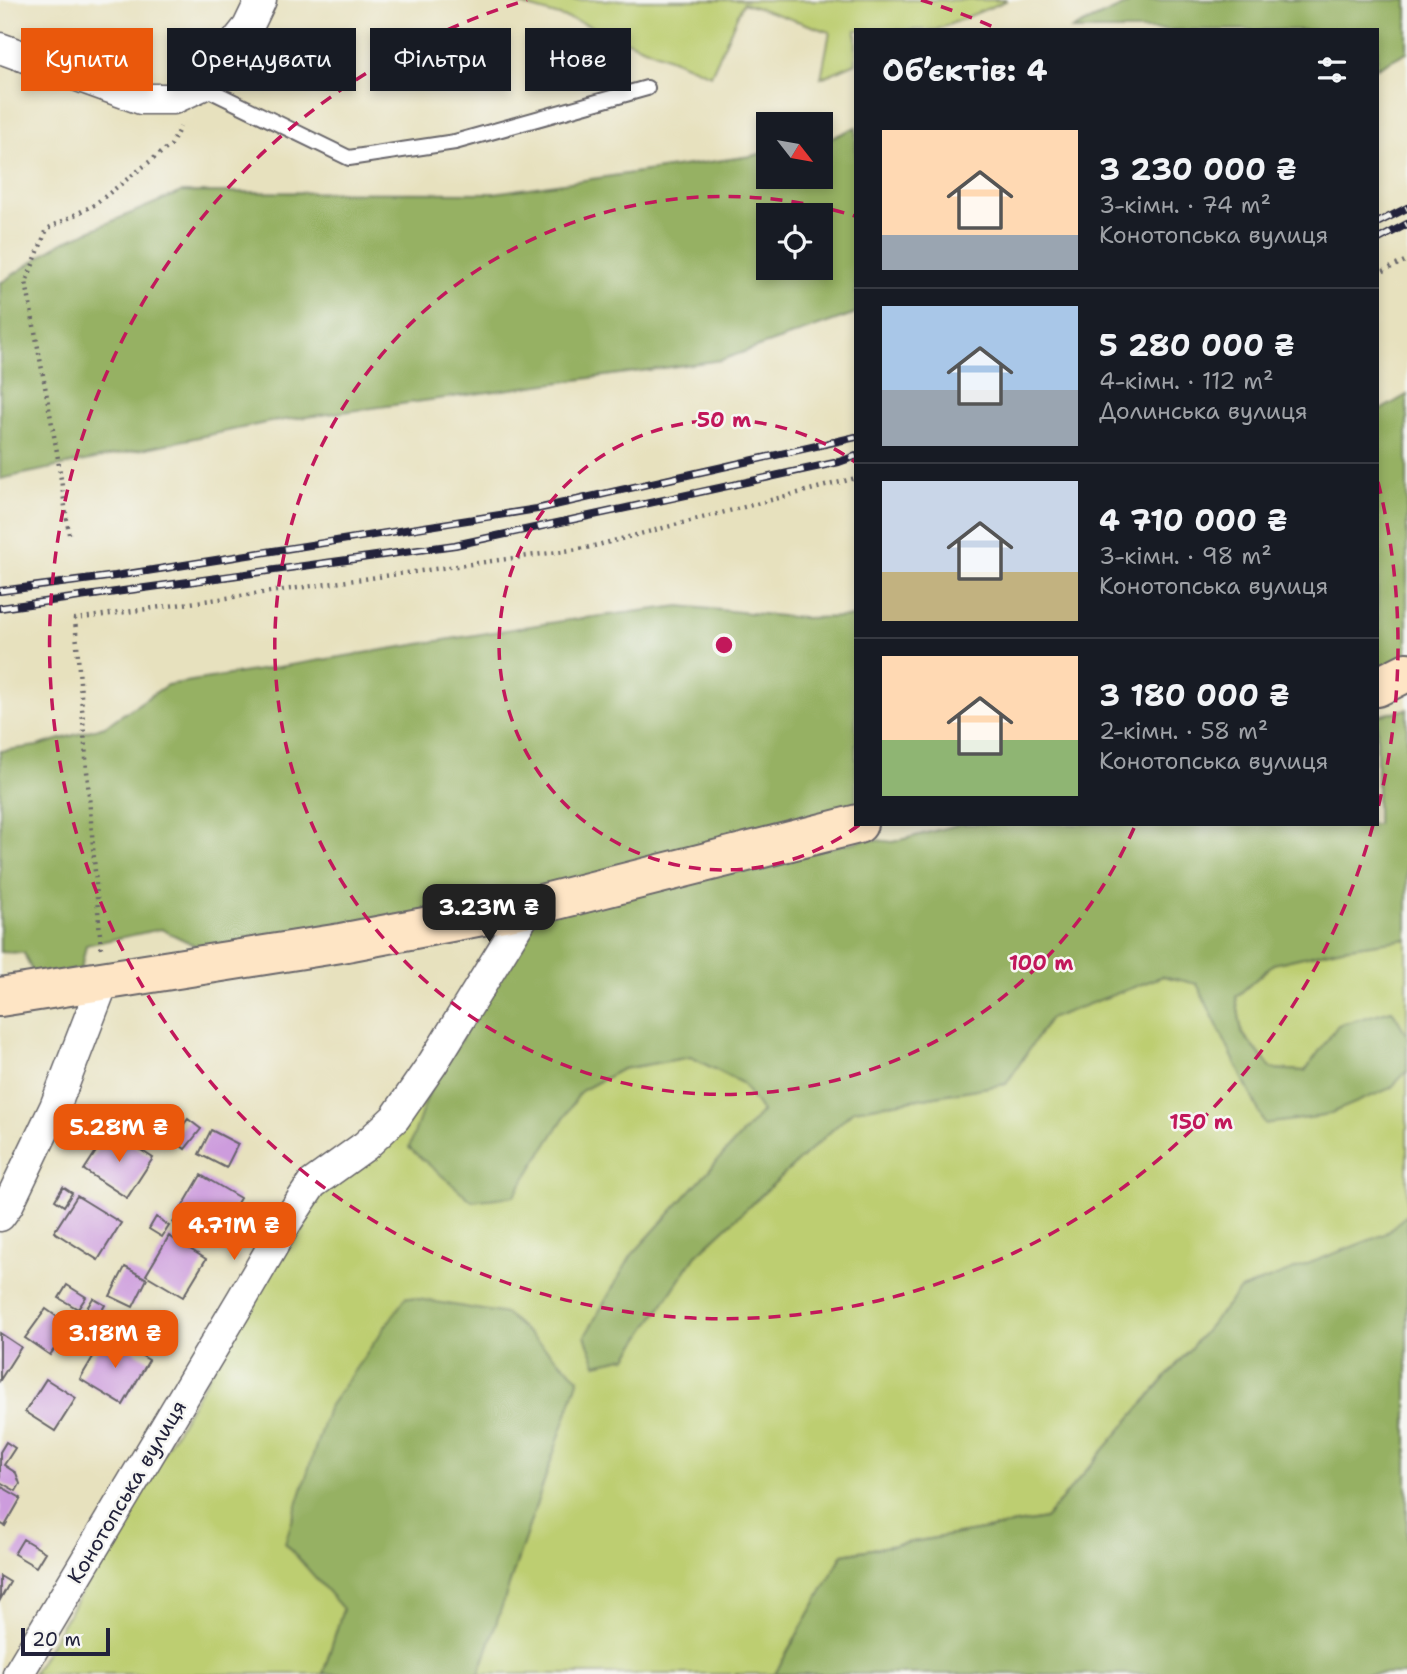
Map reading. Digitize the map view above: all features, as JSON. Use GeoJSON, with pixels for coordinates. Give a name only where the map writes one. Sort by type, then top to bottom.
{"type":"FeatureCollection","features":[{"type":"Feature","properties":{"kind":"street"},"geometry":{"type":"LineString","coordinates":[[247,28],[261,0]]}},
{"type":"Feature","properties":{"kind":"street"},"geometry":{"type":"LineString","coordinates":[[0,48],[141,99],[173,99],[190,91]]}},
{"type":"Feature","properties":{"kind":"street"},"geometry":{"type":"LineString","coordinates":[[1379,686],[1407,672]]}},
{"type":"Feature","properties":{"kind":"street"},"geometry":{"type":"LineString","coordinates":[[0,997],[341,943],[529,906],[854,825]]}},
{"type":"Feature","properties":{"kind":"street","name":"Конотопська вулиця"},"geometry":{"type":"LineString","coordinates":[[18,1674],[288,1220],[312,1184],[365,1146],[396,1118],[433,1063],[529,906]]}},
{"type":"Feature","properties":{"kind":"street"},"geometry":{"type":"LineString","coordinates":[[0,1216],[8,1205],[55,1107],[104,981]]}},
{"type":"Feature","properties":{"kind":"lane"},"geometry":{"type":"LineString","coordinates":[[211,91],[349,158],[455,142],[647,88]]}},
{"type":"Feature","properties":{"kind":"path"},"geometry":{"type":"LineString","coordinates":[[69,534],[58,452],[26,282],[47,229],[94,205],[171,145],[198,91]]}},
{"type":"Feature","properties":{"kind":"path"},"geometry":{"type":"LineString","coordinates":[[1379,273],[1407,260]]}},
{"type":"Feature","properties":{"kind":"path"},"geometry":{"type":"LineString","coordinates":[[104,981],[75,619],[586,548],[854,479]]}},
{"type":"Feature","properties":{"kind":"green space"},"geometry":{"type":"Polygon","coordinates":[[[505,0],[1008,0],[941,28],[854,28],[854,64],[821,78],[830,32],[743,3],[711,75],[631,42],[631,28],[595,28],[505,0]]]}},
{"type":"Feature","properties":{"kind":"green space"},"geometry":{"type":"Polygon","coordinates":[[[1136,0],[1407,0],[1407,52],[1379,67],[1379,28],[1074,28],[1136,0]]]}},
{"type":"Feature","properties":{"kind":"green space"},"geometry":{"type":"Polygon","coordinates":[[[854,128],[854,314],[721,360],[270,422],[0,479],[0,282],[61,243],[181,192],[494,193],[756,155],[756,189],[833,189],[833,137],[854,128]]]}},
{"type":"Feature","properties":{"kind":"green space"},"geometry":{"type":"Polygon","coordinates":[[[1407,395],[1407,665],[1379,675],[1379,411],[1407,395]]]}},
{"type":"Feature","properties":{"kind":"green space"},"geometry":{"type":"Polygon","coordinates":[[[680,606],[802,618],[854,617],[854,820],[516,899],[209,952],[161,929],[86,945],[81,969],[34,976],[24,953],[0,952],[0,751],[37,746],[105,726],[167,685],[562,621],[680,606]]]}},
{"type":"Feature","properties":{"kind":"green space"},"geometry":{"type":"Polygon","coordinates":[[[1407,709],[1407,939],[1342,948],[1273,964],[1236,997],[1242,1033],[1272,1069],[1305,1071],[1338,1025],[1392,1010],[1407,1035],[1407,1071],[1391,1088],[1324,1116],[1265,1124],[1197,984],[1163,976],[1049,1019],[1006,1084],[854,1110],[696,1255],[627,1357],[596,1364],[585,1336],[631,1256],[762,1112],[742,1083],[691,1057],[622,1069],[581,1091],[514,1196],[472,1201],[409,1148],[429,1092],[537,914],[868,839],[893,842],[953,826],[1379,826],[1379,716],[1407,709]]]}},
{"type":"Feature","properties":{"kind":"green space"},"geometry":{"type":"Polygon","coordinates":[[[1407,939],[1407,1035],[1392,1010],[1338,1025],[1305,1071],[1272,1069],[1242,1033],[1236,997],[1273,964],[1342,948],[1407,939]]]}},
{"type":"Feature","properties":{"kind":"green space"},"geometry":{"type":"Polygon","coordinates":[[[1163,976],[1197,983],[1265,1124],[1324,1115],[1390,1088],[1407,1071],[1407,1215],[1383,1235],[1240,1290],[1045,1519],[843,1554],[775,1674],[479,1674],[579,1378],[343,1609],[323,1674],[33,1674],[313,1199],[429,1093],[514,1195],[581,1091],[622,1069],[691,1057],[742,1083],[762,1112],[631,1256],[627,1357],[696,1255],[854,1110],[1006,1084],[1049,1019],[1163,976]]]}},
{"type":"Feature","properties":{"kind":"green space"},"geometry":{"type":"Polygon","coordinates":[[[1407,1215],[1407,1674],[775,1674],[843,1554],[1045,1519],[1240,1290],[1383,1235],[1407,1215]]]}},
{"type":"Feature","properties":{"kind":"green space"},"geometry":{"type":"Polygon","coordinates":[[[406,1297],[506,1314],[579,1378],[479,1674],[323,1674],[343,1609],[285,1543],[328,1408],[406,1297]]]}},
{"type":"Feature","properties":{"kind":"building"},"geometry":{"type":"Polygon","coordinates":[[[188,1119],[201,1129],[185,1149],[172,1139],[188,1119]]]}},
{"type":"Feature","properties":{"kind":"building"},"geometry":{"type":"Polygon","coordinates":[[[110,1130],[153,1158],[127,1198],[84,1170],[110,1130]]]}},
{"type":"Feature","properties":{"kind":"building"},"geometry":{"type":"Polygon","coordinates":[[[211,1130],[238,1144],[226,1168],[199,1154],[211,1130]]]}},
{"type":"Feature","properties":{"kind":"building"},"geometry":{"type":"Polygon","coordinates":[[[201,1175],[240,1198],[212,1246],[173,1223],[201,1175]]]}},
{"type":"Feature","properties":{"kind":"building"},"geometry":{"type":"Polygon","coordinates":[[[63,1187],[72,1193],[64,1206],[55,1200],[63,1187]]]}},
{"type":"Feature","properties":{"kind":"building"},"geometry":{"type":"Polygon","coordinates":[[[77,1196],[121,1223],[98,1260],[54,1232],[77,1196]]]}},
{"type":"Feature","properties":{"kind":"building"},"geometry":{"type":"Polygon","coordinates":[[[156,1217],[169,1226],[162,1237],[149,1229],[156,1217]]]}},
{"type":"Feature","properties":{"kind":"building"},"geometry":{"type":"Polygon","coordinates":[[[169,1236],[206,1259],[183,1297],[146,1275],[169,1236]]]}},
{"type":"Feature","properties":{"kind":"building"},"geometry":{"type":"Polygon","coordinates":[[[125,1267],[147,1279],[133,1307],[110,1296],[125,1267]]]}},
{"type":"Feature","properties":{"kind":"building"},"geometry":{"type":"Polygon","coordinates":[[[67,1285],[86,1297],[78,1309],[59,1298],[67,1285]]]}},
{"type":"Feature","properties":{"kind":"building"},"geometry":{"type":"Polygon","coordinates":[[[93,1298],[105,1305],[98,1317],[86,1310],[93,1298]]]}},
{"type":"Feature","properties":{"kind":"building"},"geometry":{"type":"Polygon","coordinates":[[[46,1309],[70,1326],[50,1355],[25,1338],[46,1309]]]}},
{"type":"Feature","properties":{"kind":"building"},"geometry":{"type":"Polygon","coordinates":[[[0,1333],[21,1347],[0,1380],[0,1333]]]}},
{"type":"Feature","properties":{"kind":"building"},"geometry":{"type":"Polygon","coordinates":[[[106,1335],[149,1360],[123,1405],[80,1379],[106,1335]]]}},
{"type":"Feature","properties":{"kind":"building"},"geometry":{"type":"Polygon","coordinates":[[[46,1379],[76,1398],[55,1431],[25,1412],[46,1379]]]}},
{"type":"Feature","properties":{"kind":"building"},"geometry":{"type":"Polygon","coordinates":[[[6,1442],[15,1448],[4,1465],[16,1473],[20,1484],[16,1491],[0,1482],[0,1452],[6,1442]]]}},
{"type":"Feature","properties":{"kind":"building"},"geometry":{"type":"Polygon","coordinates":[[[0,1486],[21,1498],[5,1526],[0,1523],[0,1486]]]}},
{"type":"Feature","properties":{"kind":"building"},"geometry":{"type":"Polygon","coordinates":[[[23,1539],[45,1552],[36,1567],[14,1554],[23,1539]]]}},
{"type":"Feature","properties":{"kind":"building"},"geometry":{"type":"Polygon","coordinates":[[[0,1576],[10,1582],[0,1600],[0,1576]]]}},
{"type":"Feature","properties":{"kind":"railway"},"geometry":{"type":"LineString","coordinates":[[1379,222],[1407,208]]}},
{"type":"Feature","properties":{"kind":"railway"},"geometry":{"type":"LineString","coordinates":[[1379,239],[1407,224]]}},
{"type":"Feature","properties":{"kind":"railway"},"geometry":{"type":"LineString","coordinates":[[0,591],[115,576],[537,509],[854,437]]}},
{"type":"Feature","properties":{"kind":"railway"},"geometry":{"type":"LineString","coordinates":[[0,608],[455,545],[854,457]]}}]}
